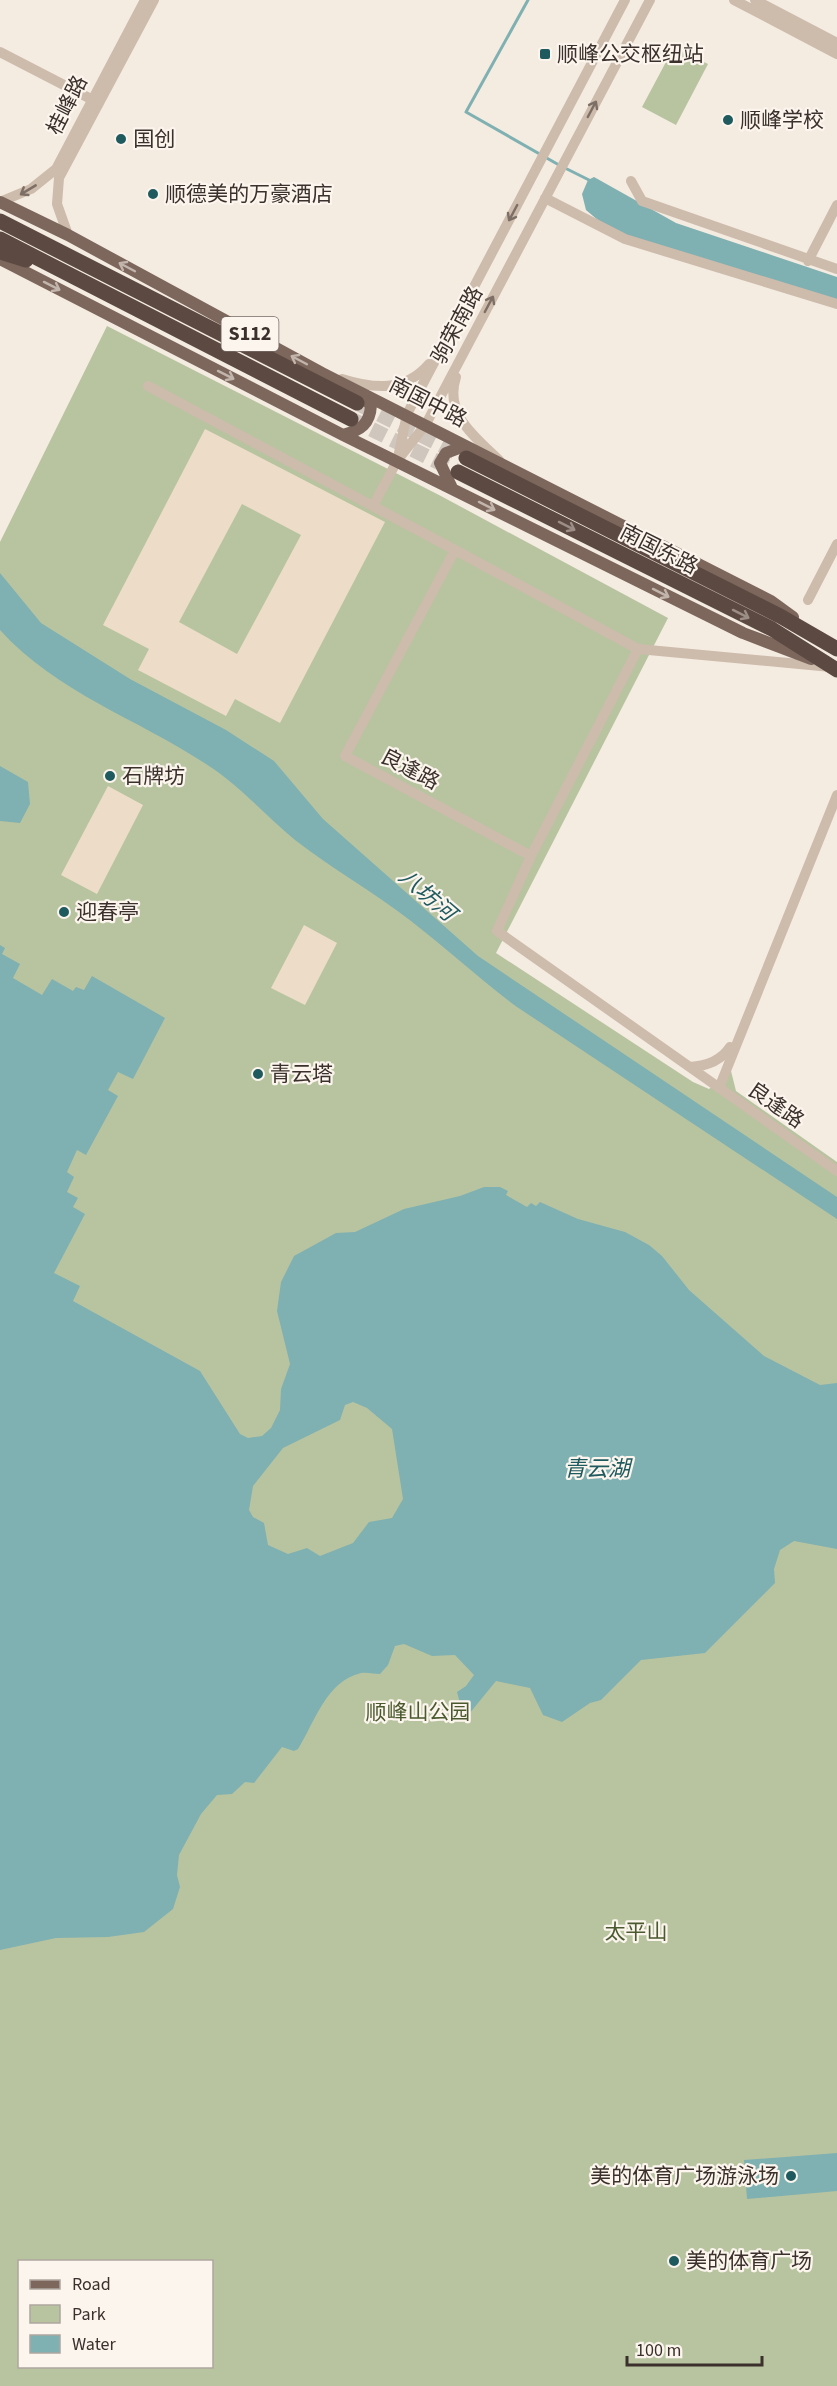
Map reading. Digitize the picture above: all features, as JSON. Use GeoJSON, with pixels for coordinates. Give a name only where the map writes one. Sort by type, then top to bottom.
{"type":"FeatureCollection","features":[{"type":"Feature","properties":{"kind":"highway","name":"南国中路"},"geometry":{"type":"LineString","coordinates":[[0,221],[357,403]]}},
{"type":"Feature","properties":{"kind":"highway","name":"S112"},"geometry":{"type":"LineString","coordinates":[[0,238],[351,419]]}},
{"type":"Feature","properties":{"kind":"highway"},"geometry":{"type":"LineString","coordinates":[[0,252],[78,278]]}},
{"type":"Feature","properties":{"kind":"highway","name":"南国东路"},"geometry":{"type":"LineString","coordinates":[[473,455],[780,616],[835,648]]}},
{"type":"Feature","properties":{"kind":"highway","name":"南国东路"},"geometry":{"type":"LineString","coordinates":[[458,472],[772,629],[835,668]]}},
{"type":"Feature","properties":{"kind":"main road","name":"南国中路"},"geometry":{"type":"LineString","coordinates":[[0,202],[68,235],[322,373],[426,424],[473,455],[501,463],[771,601],[835,648]]}},
{"type":"Feature","properties":{"kind":"main road"},"geometry":{"type":"LineString","coordinates":[[0,260],[344,435],[743,633],[835,668]]}},
{"type":"Feature","properties":{"kind":"main road"},"geometry":{"type":"LineString","coordinates":[[344,435],[361,430],[370,417],[371,405],[349,386]]}},
{"type":"Feature","properties":{"kind":"main road"},"geometry":{"type":"LineString","coordinates":[[452,488],[440,463],[446,453],[462,447],[473,455]]}},
{"type":"Feature","properties":{"kind":"street","name":"桂峰路"},"geometry":{"type":"LineString","coordinates":[[0,202],[31,189],[56,169],[144,0]]}},
{"type":"Feature","properties":{"kind":"street"},"geometry":{"type":"LineString","coordinates":[[68,235],[57,204],[59,178],[154,0]]}},
{"type":"Feature","properties":{"kind":"street","name":"驹荣南路"},"geometry":{"type":"LineString","coordinates":[[397,461],[407,414],[625,0]]}},
{"type":"Feature","properties":{"kind":"street","name":"驹荣南路"},"geometry":{"type":"LineString","coordinates":[[397,461],[426,424],[650,0]]}},
{"type":"Feature","properties":{"kind":"street"},"geometry":{"type":"LineString","coordinates":[[734,0],[837,54]]}},
{"type":"Feature","properties":{"kind":"street"},"geometry":{"type":"LineString","coordinates":[[755,0],[837,43]]}},
{"type":"Feature","properties":{"kind":"street"},"geometry":{"type":"LineString","coordinates":[[0,52],[91,99]]}},
{"type":"Feature","properties":{"kind":"street"},"geometry":{"type":"LineString","coordinates":[[632,181],[642,201],[808,261],[837,269]]}},
{"type":"Feature","properties":{"kind":"street"},"geometry":{"type":"LineString","coordinates":[[545,198],[625,239],[837,304]]}},
{"type":"Feature","properties":{"kind":"street"},"geometry":{"type":"LineString","coordinates":[[808,261],[837,205]]}},
{"type":"Feature","properties":{"kind":"street"},"geometry":{"type":"LineString","coordinates":[[322,373],[371,387],[394,386],[422,373],[443,345]]}},
{"type":"Feature","properties":{"kind":"street"},"geometry":{"type":"LineString","coordinates":[[462,356],[453,390],[454,406],[465,427],[501,463]]}},
{"type":"Feature","properties":{"kind":"street"},"geometry":{"type":"LineString","coordinates":[[148,386],[374,504],[638,649],[835,668]]}},
{"type":"Feature","properties":{"kind":"street"},"geometry":{"type":"LineString","coordinates":[[374,504],[397,461]]}},
{"type":"Feature","properties":{"kind":"street"},"geometry":{"type":"LineString","coordinates":[[808,600],[837,544]]}},
{"type":"Feature","properties":{"kind":"street","name":"良逢路"},"geometry":{"type":"LineString","coordinates":[[455,550],[345,756],[531,856],[497,931],[837,1172]]}},
{"type":"Feature","properties":{"kind":"street"},"geometry":{"type":"LineString","coordinates":[[531,856],[638,649]]}},
{"type":"Feature","properties":{"kind":"street"},"geometry":{"type":"LineString","coordinates":[[718,1088],[837,795]]}},
{"type":"Feature","properties":{"kind":"street"},"geometry":{"type":"LineString","coordinates":[[690,1067],[703,1066],[724,1056],[738,1035]]}},
{"type":"Feature","properties":{"kind":"green space"},"geometry":{"type":"Polygon","coordinates":[[[674,47],[708,64],[676,125],[642,107],[674,47]]]}},
{"type":"Feature","properties":{"kind":"green space","name":"顺峰山公园"},"geometry":{"type":"Polygon","coordinates":[[[107,326],[439,495],[668,618],[496,953],[693,1082],[709,1089],[731,1071],[736,1091],[837,1162],[837,2386],[0,2386],[0,542],[107,326]]]}},
{"type":"Feature","properties":{"kind":"shaded area"},"geometry":{"type":"Polygon","coordinates":[[[205,429],[385,522],[280,723],[235,699],[226,716],[138,670],[149,649],[103,625],[205,429]],[[242,504],[179,622],[237,654],[301,535],[242,504]]]}},
{"type":"Feature","properties":{"kind":"shaded area"},"geometry":{"type":"Polygon","coordinates":[[[108,786],[143,805],[97,894],[61,875],[108,786]]]}},
{"type":"Feature","properties":{"kind":"shaded area"},"geometry":{"type":"Polygon","coordinates":[[[304,925],[337,943],[305,1005],[271,988],[304,925]]]}},
{"type":"Feature","properties":{"kind":"water"},"geometry":{"type":"Polygon","coordinates":[[[594,177],[676,223],[837,277],[837,301],[633,240],[599,221],[586,210],[582,194],[588,180],[594,177]]]}},
{"type":"Feature","properties":{"kind":"water"},"geometry":{"type":"Polygon","coordinates":[[[0,573],[41,623],[130,679],[226,730],[274,761],[323,819],[478,956],[837,1197],[837,1219],[517,1007],[397,910],[295,840],[232,783],[209,766],[47,672],[0,630],[0,573]]]}},
{"type":"Feature","properties":{"kind":"water"},"geometry":{"type":"Polygon","coordinates":[[[0,766],[28,782],[30,804],[20,823],[0,821],[0,766]]]}},
{"type":"Feature","properties":{"kind":"water","name":"青云湖"},"geometry":{"type":"Polygon","coordinates":[[[0,945],[5,948],[2,954],[20,964],[13,978],[42,995],[52,979],[73,991],[76,987],[84,990],[92,976],[165,1018],[133,1079],[118,1072],[108,1090],[118,1096],[86,1155],[77,1150],[67,1172],[74,1177],[67,1192],[78,1198],[73,1207],[85,1214],[54,1273],[80,1286],[73,1301],[200,1371],[240,1434],[248,1438],[262,1436],[271,1428],[280,1410],[281,1389],[290,1364],[277,1311],[281,1282],[294,1256],[336,1233],[355,1232],[404,1209],[460,1196],[484,1187],[500,1187],[508,1191],[506,1195],[527,1207],[531,1203],[536,1206],[540,1202],[578,1219],[625,1232],[649,1245],[662,1256],[689,1290],[764,1356],[820,1385],[837,1383],[837,1549],[794,1541],[780,1550],[774,1569],[775,1583],[705,1653],[641,1660],[601,1700],[590,1703],[562,1722],[543,1715],[530,1688],[496,1681],[469,1714],[462,1711],[457,1692],[466,1686],[474,1675],[455,1655],[432,1656],[404,1644],[395,1646],[388,1665],[380,1674],[361,1673],[349,1677],[330,1693],[298,1749],[294,1751],[282,1747],[254,1783],[245,1782],[232,1794],[217,1795],[201,1814],[179,1855],[177,1875],[180,1887],[173,1909],[144,1932],[108,1937],[56,1938],[0,1950],[0,945]],[[353,1402],[345,1405],[340,1420],[283,1448],[253,1486],[249,1510],[253,1517],[264,1523],[268,1545],[288,1554],[307,1548],[320,1556],[353,1543],[369,1522],[392,1518],[403,1499],[392,1429],[367,1408],[353,1402]]]}},
{"type":"Feature","properties":{"kind":"water","name":"美的体育广场游泳场"},"geometry":{"type":"Polygon","coordinates":[[[837,2153],[837,2191],[747,2199],[744,2160],[837,2153]]]}},
{"type":"Feature","properties":{"kind":"waterway"},"geometry":{"type":"LineString","coordinates":[[528,0],[466,112],[559,165]]}},
{"type":"Feature","properties":{"kind":"waterway"},"geometry":{"type":"LineString","coordinates":[[565,168],[591,181]]}},
{"type":"Feature","properties":{"kind":"tunnel"},"geometry":{"type":"LineString","coordinates":[[359,404],[461,455]]}},
{"type":"Feature","properties":{"kind":"tunnel"},"geometry":{"type":"LineString","coordinates":[[351,419],[458,472]]}},
{"type":"Feature","properties":{"kind":"place","name":"顺峰公交枢纽站"},"geometry":{"type":"Point","coordinates":[545,54]}},
{"type":"Feature","properties":{"kind":"place","name":"顺峰学校"},"geometry":{"type":"Point","coordinates":[728,120]}},
{"type":"Feature","properties":{"kind":"place","name":"国创"},"geometry":{"type":"Point","coordinates":[121,139]}},
{"type":"Feature","properties":{"kind":"place","name":"顺德美的万豪酒店"},"geometry":{"type":"Point","coordinates":[153,194]}},
{"type":"Feature","properties":{"kind":"place","name":"石牌坊"},"geometry":{"type":"Point","coordinates":[110,776]}},
{"type":"Feature","properties":{"kind":"place","name":"迎春亭"},"geometry":{"type":"Point","coordinates":[64,912]}},
{"type":"Feature","properties":{"kind":"place","name":"青云塔"},"geometry":{"type":"Point","coordinates":[258,1074]}},
{"type":"Feature","properties":{"kind":"place","name":"美的体育广场游泳场"},"geometry":{"type":"Point","coordinates":[791,2176]}},
{"type":"Feature","properties":{"kind":"place","name":"美的体育广场"},"geometry":{"type":"Point","coordinates":[674,2261]}},
{"type":"Feature","properties":{"kind":"water label","name":"八坊河"},"geometry":{"type":"Point","coordinates":[427,895]}},
{"type":"Feature","properties":{"kind":"park label","name":"太平山"},"geometry":{"type":"Point","coordinates":[636,1932]}}]}
